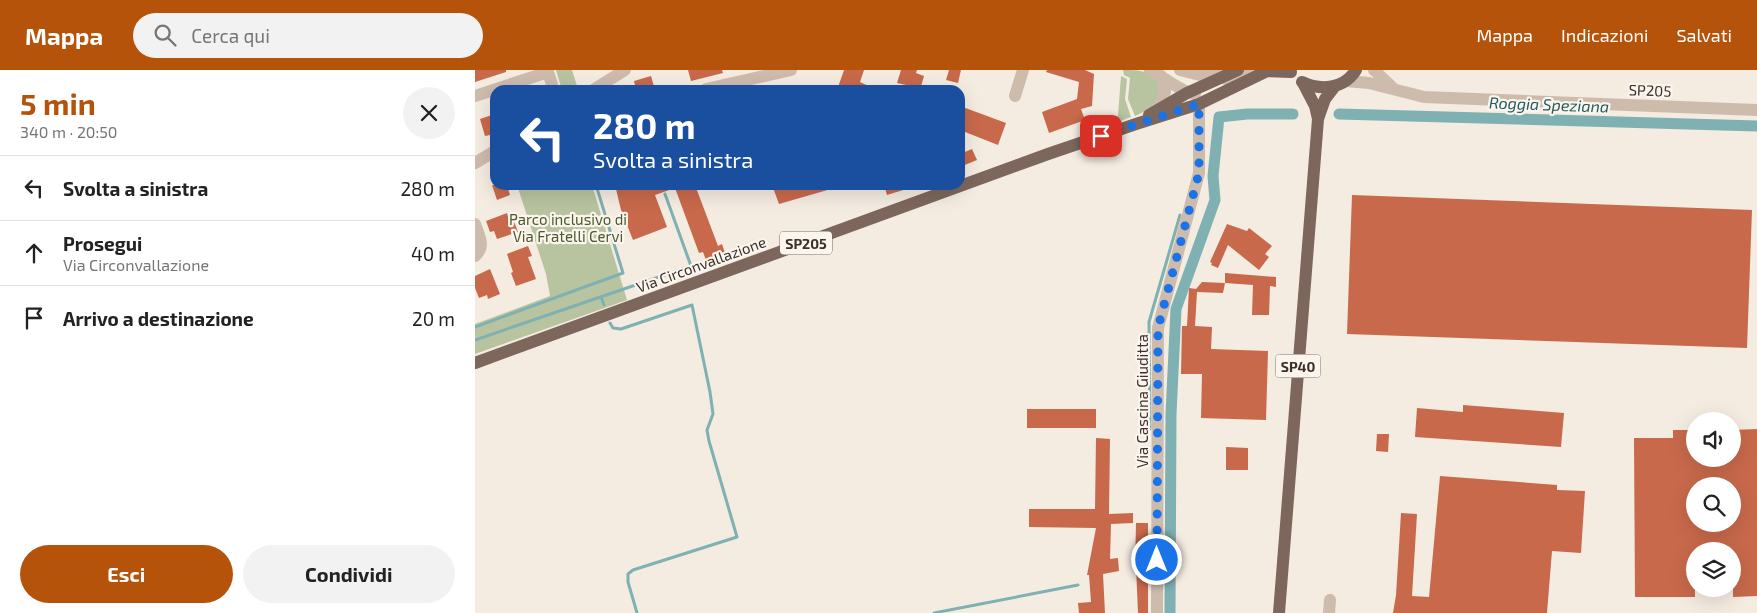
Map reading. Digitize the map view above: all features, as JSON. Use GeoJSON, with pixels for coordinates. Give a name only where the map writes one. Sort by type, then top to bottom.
{"type":"FeatureCollection","features":[{"type":"Feature","properties":{"kind":"main road","name":"SP205"},"geometry":{"type":"LineString","coordinates":[[1136,124],[1159,108],[1187,93],[1238,70]]}},
{"type":"Feature","properties":{"kind":"main road","name":"SP205"},"geometry":{"type":"LineString","coordinates":[[1136,124],[1199,104],[1261,70],[1290,71]]}},
{"type":"Feature","properties":{"kind":"main road","name":"SP40"},"geometry":{"type":"LineString","coordinates":[[1279,613],[1318,119],[1328,92],[1341,84],[1356,70]]}},
{"type":"Feature","properties":{"kind":"main road","name":"SP40"},"geometry":{"type":"LineString","coordinates":[[1290,71],[1303,83],[1313,100],[1318,119]]}},
{"type":"Feature","properties":{"kind":"main road"},"geometry":{"type":"LineString","coordinates":[[1303,83],[1313,87],[1324,88],[1341,84]]}},
{"type":"Feature","properties":{"kind":"main road","name":"Via Circonvallazione"},"geometry":{"type":"LineString","coordinates":[[965,184],[1136,124]]}},
{"type":"Feature","properties":{"kind":"main road","name":"Via Circonvallazione"},"geometry":{"type":"LineString","coordinates":[[475,363],[949,190]]}},
{"type":"Feature","properties":{"kind":"street"},"geometry":{"type":"LineString","coordinates":[[601,85],[625,70]]}},
{"type":"Feature","properties":{"kind":"street"},"geometry":{"type":"LineString","coordinates":[[724,85],[791,70]]}},
{"type":"Feature","properties":{"kind":"street"},"geometry":{"type":"LineString","coordinates":[[1015,96],[1023,70]]}},
{"type":"Feature","properties":{"kind":"street"},"geometry":{"type":"LineString","coordinates":[[1150,70],[1187,93],[1196,94],[1240,75],[1261,70]]}},
{"type":"Feature","properties":{"kind":"street"},"geometry":{"type":"LineString","coordinates":[[1180,70],[1204,76],[1223,70]]}},
{"type":"Feature","properties":{"kind":"street"},"geometry":{"type":"LineString","coordinates":[[1374,70],[1393,88]]}},
{"type":"Feature","properties":{"kind":"street"},"geometry":{"type":"LineString","coordinates":[[508,85],[548,72],[552,85]]}},
{"type":"Feature","properties":{"kind":"street"},"geometry":{"type":"LineString","coordinates":[[1159,108],[1165,92],[1161,76]]}},
{"type":"Feature","properties":{"kind":"street","name":"SP205"},"geometry":{"type":"LineString","coordinates":[[1341,84],[1369,83],[1424,97],[1757,110]]}},
{"type":"Feature","properties":{"kind":"street"},"geometry":{"type":"LineString","coordinates":[[475,96],[490,91]]}},
{"type":"Feature","properties":{"kind":"street","name":"Via Cascina Giuditta"},"geometry":{"type":"LineString","coordinates":[[1157,613],[1158,328],[1199,173],[1199,104]]}},
{"type":"Feature","properties":{"kind":"street"},"geometry":{"type":"LineString","coordinates":[[475,163],[490,153]]}},
{"type":"Feature","properties":{"kind":"street"},"geometry":{"type":"LineString","coordinates":[[475,224],[482,244],[481,250],[475,256]]}},
{"type":"Feature","properties":{"kind":"green space"},"geometry":{"type":"Polygon","coordinates":[[[556,70],[572,70],[577,85],[560,85],[556,70]]]}},
{"type":"Feature","properties":{"kind":"green space"},"geometry":{"type":"Polygon","coordinates":[[[1123,70],[1147,73],[1155,77],[1158,83],[1161,97],[1150,109],[1135,116],[1128,99],[1130,78],[1124,75],[1123,70]]]}},
{"type":"Feature","properties":{"kind":"green space"},"geometry":{"type":"Polygon","coordinates":[[[1121,76],[1127,79],[1125,99],[1131,117],[1110,125],[1109,117],[1118,116],[1121,76]]]}},
{"type":"Feature","properties":{"kind":"green space","name":"Parco inclusivo di Via Fratelli Cervi"},"geometry":{"type":"Polygon","coordinates":[[[519,190],[594,190],[627,300],[475,354],[475,324],[550,296],[546,274],[519,190]]]}},
{"type":"Feature","properties":{"kind":"building"},"geometry":{"type":"Polygon","coordinates":[[[475,70],[506,70],[506,72],[475,82],[475,70]]]}},
{"type":"Feature","properties":{"kind":"building"},"geometry":{"type":"Polygon","coordinates":[[[688,70],[722,70],[723,73],[691,81],[688,70]]]}},
{"type":"Feature","properties":{"kind":"building"},"geometry":{"type":"Polygon","coordinates":[[[844,70],[864,70],[860,82],[866,85],[839,85],[844,70]]]}},
{"type":"Feature","properties":{"kind":"building"},"geometry":{"type":"Polygon","coordinates":[[[901,70],[917,70],[916,73],[924,76],[921,85],[897,83],[901,70]]]}},
{"type":"Feature","properties":{"kind":"building"},"geometry":{"type":"Polygon","coordinates":[[[949,70],[961,70],[958,83],[946,80],[949,70]]]}},
{"type":"Feature","properties":{"kind":"building"},"geometry":{"type":"Polygon","coordinates":[[[1047,70],[1085,70],[1094,74],[1092,106],[1081,109],[1085,120],[1049,133],[1042,112],[1077,99],[1079,82],[1046,72],[1047,70]]]}},
{"type":"Feature","properties":{"kind":"building"},"geometry":{"type":"Polygon","coordinates":[[[651,76],[654,85],[635,85],[634,81],[651,76]]]}},
{"type":"Feature","properties":{"kind":"building"},"geometry":{"type":"Polygon","coordinates":[[[965,108],[1006,123],[998,145],[965,132],[965,108]]]}},
{"type":"Feature","properties":{"kind":"building"},"geometry":{"type":"Polygon","coordinates":[[[490,116],[490,135],[485,136],[480,119],[490,116]]]}},
{"type":"Feature","properties":{"kind":"building"},"geometry":{"type":"Polygon","coordinates":[[[972,149],[977,160],[965,165],[965,152],[972,149]]]}},
{"type":"Feature","properties":{"kind":"building"},"geometry":{"type":"Polygon","coordinates":[[[494,190],[508,190],[510,195],[497,200],[494,190]]]}},
{"type":"Feature","properties":{"kind":"building"},"geometry":{"type":"Polygon","coordinates":[[[616,190],[669,190],[655,195],[667,227],[633,240],[621,210],[616,190]]]}},
{"type":"Feature","properties":{"kind":"building"},"geometry":{"type":"Polygon","coordinates":[[[676,190],[697,190],[718,246],[722,244],[725,253],[706,260],[703,252],[699,253],[676,190]]]}},
{"type":"Feature","properties":{"kind":"building"},"geometry":{"type":"Polygon","coordinates":[[[774,190],[828,190],[779,204],[774,190]]]}},
{"type":"Feature","properties":{"kind":"building"},"geometry":{"type":"Polygon","coordinates":[[[886,190],[903,190],[887,195],[886,190]]]}},
{"type":"Feature","properties":{"kind":"building"},"geometry":{"type":"Polygon","coordinates":[[[1352,195],[1752,210],[1747,348],[1347,334],[1352,195]]]}},
{"type":"Feature","properties":{"kind":"building"},"geometry":{"type":"Polygon","coordinates":[[[507,213],[509,220],[513,219],[518,232],[497,239],[494,231],[490,232],[486,221],[507,213]]]}},
{"type":"Feature","properties":{"kind":"building"},"geometry":{"type":"Polygon","coordinates":[[[1227,224],[1247,231],[1249,228],[1272,246],[1265,254],[1269,257],[1259,270],[1228,245],[1218,268],[1211,265],[1212,263],[1210,262],[1227,224]]]}},
{"type":"Feature","properties":{"kind":"building"},"geometry":{"type":"Polygon","coordinates":[[[528,246],[532,256],[528,257],[536,279],[516,286],[507,254],[528,246]]]}},
{"type":"Feature","properties":{"kind":"building"},"geometry":{"type":"Polygon","coordinates":[[[490,269],[500,294],[488,299],[487,295],[479,298],[475,288],[475,276],[490,269]]]}},
{"type":"Feature","properties":{"kind":"building"},"geometry":{"type":"Polygon","coordinates":[[[1225,273],[1276,277],[1276,287],[1270,286],[1269,315],[1252,315],[1253,285],[1225,283],[1225,273]]]}},
{"type":"Feature","properties":{"kind":"building"},"geometry":{"type":"Polygon","coordinates":[[[1202,282],[1225,283],[1223,293],[1197,292],[1195,326],[1212,327],[1211,349],[1268,351],[1266,420],[1201,418],[1202,374],[1181,374],[1182,326],[1187,326],[1189,288],[1196,289],[1202,282]]]}},
{"type":"Feature","properties":{"kind":"building"},"geometry":{"type":"Polygon","coordinates":[[[1463,405],[1564,413],[1561,447],[1415,437],[1417,408],[1463,412],[1463,405]]]}},
{"type":"Feature","properties":{"kind":"building"},"geometry":{"type":"Polygon","coordinates":[[[1027,409],[1096,409],[1096,428],[1027,428],[1027,409]]]}},
{"type":"Feature","properties":{"kind":"building"},"geometry":{"type":"Polygon","coordinates":[[[1757,429],[1757,596],[1741,597],[1741,542],[1686,542],[1686,597],[1635,597],[1634,438],[1673,438],[1673,430],[1686,430],[1686,467],[1741,467],[1741,430],[1757,429]]]}},
{"type":"Feature","properties":{"kind":"building"},"geometry":{"type":"Polygon","coordinates":[[[1377,434],[1389,434],[1388,452],[1376,451],[1377,434]]]}},
{"type":"Feature","properties":{"kind":"building"},"geometry":{"type":"Polygon","coordinates":[[[1096,438],[1110,439],[1109,514],[1133,513],[1133,523],[1111,524],[1110,559],[1118,558],[1119,571],[1103,574],[1105,613],[1079,613],[1078,603],[1091,602],[1089,575],[1087,575],[1096,528],[1029,527],[1029,509],[1095,509],[1096,438]]]}},
{"type":"Feature","properties":{"kind":"building"},"geometry":{"type":"Polygon","coordinates":[[[1226,447],[1248,448],[1248,470],[1226,470],[1226,447]]]}},
{"type":"Feature","properties":{"kind":"building"},"geometry":{"type":"Polygon","coordinates":[[[1440,476],[1557,485],[1557,490],[1585,491],[1581,553],[1552,551],[1547,613],[1393,613],[1396,595],[1401,513],[1417,514],[1412,596],[1429,597],[1440,476]]]}},
{"type":"Feature","properties":{"kind":"building"},"geometry":{"type":"Polygon","coordinates":[[[1136,523],[1148,523],[1148,613],[1138,613],[1135,568],[1136,523]]]}},
{"type":"Feature","properties":{"kind":"waterway","name":"Roggia Speziana"},"geometry":{"type":"LineString","coordinates":[[1170,613],[1171,414],[1176,309],[1215,200],[1213,176],[1219,117],[1247,114],[1293,114]]}},
{"type":"Feature","properties":{"kind":"waterway","name":"Roggia Speziana"},"geometry":{"type":"LineString","coordinates":[[1339,114],[1757,126]]}},
{"type":"Feature","properties":{"kind":"waterway"},"geometry":{"type":"LineString","coordinates":[[475,327],[623,273],[598,190]]}},
{"type":"Feature","properties":{"kind":"waterway"},"geometry":{"type":"LineString","coordinates":[[475,340],[691,266],[665,194]]}},
{"type":"Feature","properties":{"kind":"waterway"},"geometry":{"type":"LineString","coordinates":[[1150,429],[1149,322],[1180,215]]}},
{"type":"Feature","properties":{"kind":"waterway"},"geometry":{"type":"LineString","coordinates":[[601,297],[604,305]]}},
{"type":"Feature","properties":{"kind":"waterway"},"geometry":{"type":"LineString","coordinates":[[610,323],[613,328],[621,329],[692,305],[713,414],[707,430],[709,441],[737,537],[633,570],[628,574],[628,582],[637,613]]}},
{"type":"Feature","properties":{"kind":"waterway","name":"Roggia Speziana"},"geometry":{"type":"LineString","coordinates":[[1164,572],[1171,572]]}},
{"type":"Feature","properties":{"kind":"waterway"},"geometry":{"type":"LineString","coordinates":[[934,613],[1078,585]]}},
{"type":"Feature","properties":{"kind":"route"},"geometry":{"type":"LineString","coordinates":[[1101,136],[1199,104],[1199,173],[1158,328],[1157,560]]}}]}
